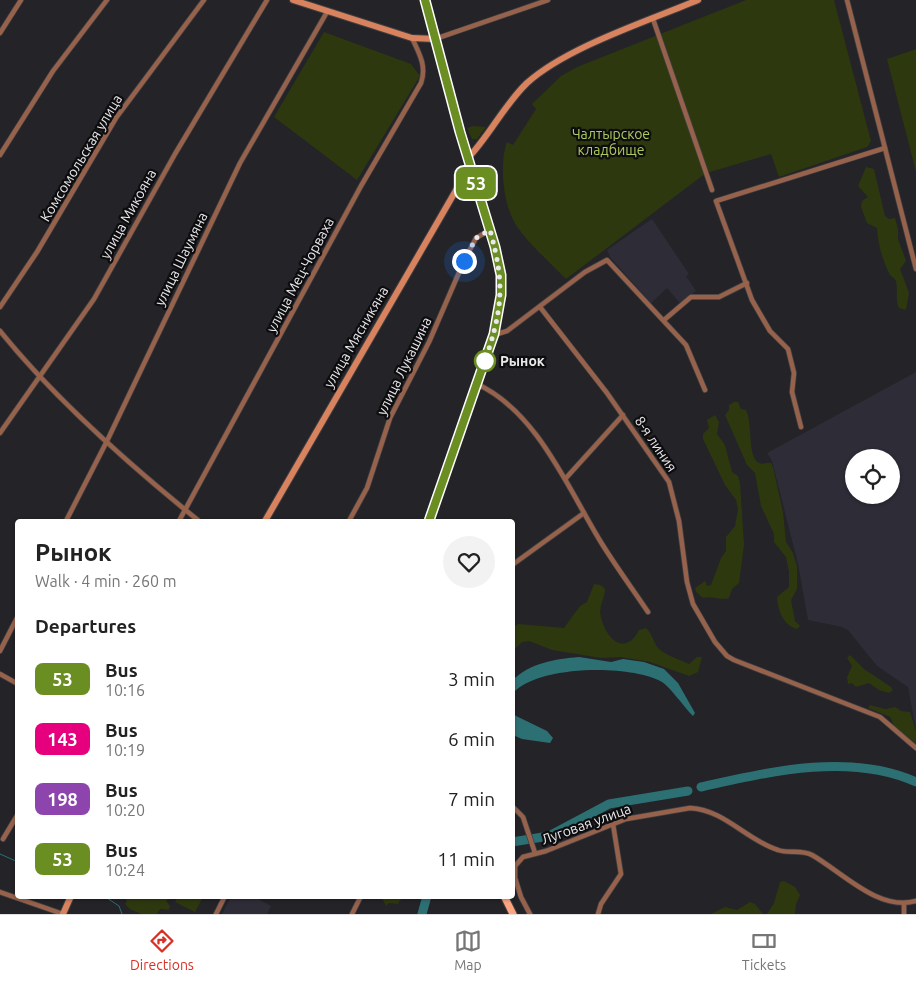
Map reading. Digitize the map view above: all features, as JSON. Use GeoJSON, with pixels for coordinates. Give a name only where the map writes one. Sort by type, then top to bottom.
{"type":"FeatureCollection","features":[{"type":"Feature","properties":{"kind":"main road"},"geometry":{"type":"LineString","coordinates":[[425,0],[470,166],[490,230],[501,285],[501,306],[494,334],[430,519]]}},
{"type":"Feature","properties":{"kind":"main road"},"geometry":{"type":"LineString","coordinates":[[506,899],[513,914]]}},
{"type":"Feature","properties":{"kind":"street"},"geometry":{"type":"LineString","coordinates":[[0,33],[21,0]]}},
{"type":"Feature","properties":{"kind":"street"},"geometry":{"type":"LineString","coordinates":[[0,155],[53,71],[107,0]]}},
{"type":"Feature","properties":{"kind":"street","name":"Комсомольская улица"},"geometry":{"type":"LineString","coordinates":[[0,306],[37,252],[116,118],[204,0]]}},
{"type":"Feature","properties":{"kind":"street","name":"улица Микояна"},"geometry":{"type":"LineString","coordinates":[[0,433],[94,299],[175,154],[267,0]]}},
{"type":"Feature","properties":{"kind":"street"},"geometry":{"type":"LineString","coordinates":[[297,1],[412,38],[435,39],[548,0]]}},
{"type":"Feature","properties":{"kind":"street"},"geometry":{"type":"LineString","coordinates":[[468,158],[517,94],[537,75],[575,52],[698,0]]}},
{"type":"Feature","properties":{"kind":"street"},"geometry":{"type":"LineString","coordinates":[[847,0],[916,269]]}},
{"type":"Feature","properties":{"kind":"street","name":"улица Шаумяна"},"geometry":{"type":"LineString","coordinates":[[67,519],[107,441],[240,163],[327,12]]}},
{"type":"Feature","properties":{"kind":"street"},"geometry":{"type":"LineString","coordinates":[[653,19],[712,190]]}},
{"type":"Feature","properties":{"kind":"street","name":"улица Мец-Чорваха"},"geometry":{"type":"LineString","coordinates":[[180,519],[361,186],[421,83],[424,71],[423,63],[412,38]]}},
{"type":"Feature","properties":{"kind":"street"},"geometry":{"type":"LineString","coordinates":[[801,427],[792,392],[794,373],[788,349],[767,327],[752,300],[716,201],[885,148]]}},
{"type":"Feature","properties":{"kind":"street","name":"улица Мясникяна"},"geometry":{"type":"LineString","coordinates":[[266,519],[470,166]]}},
{"type":"Feature","properties":{"kind":"street","name":"улица Лукашина"},"geometry":{"type":"LineString","coordinates":[[350,519],[367,488],[390,418],[429,342],[464,261],[476,238],[490,230]]}},
{"type":"Feature","properties":{"kind":"street"},"geometry":{"type":"LineString","coordinates":[[494,334],[507,331],[540,308],[585,272],[607,260],[686,345],[705,390]]}},
{"type":"Feature","properties":{"kind":"street"},"geometry":{"type":"LineString","coordinates":[[664,320],[691,297],[714,298],[747,283]]}},
{"type":"Feature","properties":{"kind":"street","name":"8-я линия"},"geometry":{"type":"LineString","coordinates":[[540,308],[623,415],[669,482],[679,521],[690,594],[697,614],[715,642],[727,656],[734,660],[880,717],[916,748]]}},
{"type":"Feature","properties":{"kind":"street"},"geometry":{"type":"LineString","coordinates":[[0,331],[40,377],[107,441],[196,519]]}},
{"type":"Feature","properties":{"kind":"street"},"geometry":{"type":"LineString","coordinates":[[477,384],[499,396],[514,410],[566,478],[614,562],[648,612]]}},
{"type":"Feature","properties":{"kind":"street"},"geometry":{"type":"LineString","coordinates":[[566,478],[623,415]]}},
{"type":"Feature","properties":{"kind":"street"},"geometry":{"type":"LineString","coordinates":[[515,564],[584,512]]}},
{"type":"Feature","properties":{"kind":"street"},"geometry":{"type":"LineString","coordinates":[[0,651],[15,622]]}},
{"type":"Feature","properties":{"kind":"street"},"geometry":{"type":"LineString","coordinates":[[0,674],[15,682]]}},
{"type":"Feature","properties":{"kind":"street"},"geometry":{"type":"LineString","coordinates":[[515,809],[523,817],[535,853]]}},
{"type":"Feature","properties":{"kind":"street","name":"Луговая улица"},"geometry":{"type":"LineString","coordinates":[[530,914],[521,897],[515,878],[515,866],[519,860],[634,817],[698,809],[728,819],[746,833],[777,850],[809,854],[841,876],[880,898],[904,905]]}},
{"type":"Feature","properties":{"kind":"street"},"geometry":{"type":"LineString","coordinates":[[3,839],[15,819]]}},
{"type":"Feature","properties":{"kind":"street"},"geometry":{"type":"LineString","coordinates":[[598,914],[601,904],[620,874],[613,824]]}},
{"type":"Feature","properties":{"kind":"street"},"geometry":{"type":"LineString","coordinates":[[0,892],[15,897]]}},
{"type":"Feature","properties":{"kind":"street"},"geometry":{"type":"LineString","coordinates":[[20,899],[63,914],[70,899]]}},
{"type":"Feature","properties":{"kind":"street"},"geometry":{"type":"LineString","coordinates":[[216,914],[224,899]]}},
{"type":"Feature","properties":{"kind":"street"},"geometry":{"type":"LineString","coordinates":[[352,914],[360,899]]}},
{"type":"Feature","properties":{"kind":"street"},"geometry":{"type":"LineString","coordinates":[[904,914],[904,905],[916,901]]}},
{"type":"Feature","properties":{"kind":"shaded area"},"geometry":{"type":"Polygon","coordinates":[[[652,219],[689,274],[686,276],[696,291],[680,303],[667,288],[651,303],[610,257],[607,250],[652,219]]]}},
{"type":"Feature","properties":{"kind":"shaded area"},"geometry":{"type":"Polygon","coordinates":[[[916,372],[916,730],[908,687],[877,666],[848,630],[808,620],[798,564],[772,461],[767,453],[916,372]]]}},
{"type":"Feature","properties":{"kind":"shaded area"},"geometry":{"type":"Polygon","coordinates":[[[230,899],[258,899],[271,906],[267,914],[222,914],[230,899]]]}},
{"type":"Feature","properties":{"kind":"green space","name":"Чалтырское кладбище"},"geometry":{"type":"Polygon","coordinates":[[[746,0],[834,0],[871,141],[867,147],[779,177],[771,154],[710,172],[702,176],[566,279],[527,239],[512,217],[505,196],[503,173],[503,161],[507,142],[513,145],[536,109],[532,104],[561,76],[577,67],[746,0]]]}},
{"type":"Feature","properties":{"kind":"green space"},"geometry":{"type":"Polygon","coordinates":[[[324,32],[411,64],[420,76],[357,180],[274,117],[324,32]]]}},
{"type":"Feature","properties":{"kind":"green space"},"geometry":{"type":"Polygon","coordinates":[[[916,49],[916,172],[887,59],[916,49]]]}},
{"type":"Feature","properties":{"kind":"green space"},"geometry":{"type":"Polygon","coordinates":[[[473,126],[486,127],[477,139],[472,139],[467,128],[473,126]]]}},
{"type":"Feature","properties":{"kind":"green space"},"geometry":{"type":"Polygon","coordinates":[[[866,167],[874,169],[885,216],[889,219],[895,218],[898,239],[906,261],[900,269],[909,293],[906,310],[899,308],[896,281],[884,262],[879,246],[877,228],[867,223],[861,207],[862,201],[868,197],[858,186],[866,167]]]}},
{"type":"Feature","properties":{"kind":"green space"},"geometry":{"type":"Polygon","coordinates":[[[738,402],[741,409],[746,410],[751,447],[755,460],[760,464],[771,463],[773,467],[783,512],[786,542],[793,553],[797,566],[797,589],[791,600],[795,621],[800,626],[797,629],[788,624],[782,617],[777,597],[789,587],[786,557],[774,542],[774,534],[761,506],[755,473],[747,465],[725,415],[729,410],[729,405],[738,402]]]}},
{"type":"Feature","properties":{"kind":"green space"},"geometry":{"type":"Polygon","coordinates":[[[715,415],[719,422],[717,434],[725,445],[732,472],[738,476],[740,483],[744,545],[739,583],[732,589],[729,598],[725,599],[703,598],[696,592],[695,588],[705,581],[707,586],[711,585],[721,558],[726,551],[726,537],[735,526],[738,509],[736,500],[725,485],[703,439],[703,434],[709,428],[707,420],[715,415]]]}},
{"type":"Feature","properties":{"kind":"green space"},"geometry":{"type":"Polygon","coordinates":[[[594,584],[601,585],[605,589],[600,613],[603,625],[612,638],[622,644],[634,638],[639,630],[646,628],[657,647],[666,654],[689,664],[697,657],[702,657],[698,672],[689,676],[650,662],[621,657],[601,658],[552,650],[529,641],[522,642],[515,649],[515,626],[519,624],[564,628],[580,606],[587,602],[594,584]]]}},
{"type":"Feature","properties":{"kind":"green space"},"geometry":{"type":"Polygon","coordinates":[[[850,655],[864,669],[893,690],[889,693],[879,690],[869,683],[856,687],[852,683],[848,684],[847,677],[852,666],[847,658],[850,655]]]}},
{"type":"Feature","properties":{"kind":"green space"},"geometry":{"type":"Polygon","coordinates":[[[870,705],[885,709],[895,707],[901,711],[910,712],[916,731],[916,744],[894,726],[890,717],[868,708],[870,705]]]}},
{"type":"Feature","properties":{"kind":"green space"},"geometry":{"type":"Polygon","coordinates":[[[784,881],[795,887],[800,895],[796,904],[795,914],[767,914],[774,903],[780,882],[784,881]]]}},
{"type":"Feature","properties":{"kind":"green space"},"geometry":{"type":"Polygon","coordinates":[[[126,899],[168,899],[166,901],[170,906],[169,910],[160,909],[157,914],[141,914],[130,909],[125,904],[127,901],[126,899]]]}},
{"type":"Feature","properties":{"kind":"green space"},"geometry":{"type":"Polygon","coordinates":[[[176,899],[202,899],[195,912],[175,902],[176,899]]]}},
{"type":"Feature","properties":{"kind":"green space"},"geometry":{"type":"Polygon","coordinates":[[[382,899],[401,899],[398,904],[389,903],[386,906],[382,899]]]}},
{"type":"Feature","properties":{"kind":"green space"},"geometry":{"type":"Polygon","coordinates":[[[750,902],[755,904],[763,914],[711,914],[725,907],[737,910],[750,902]]]}},
{"type":"Feature","properties":{"kind":"water"},"geometry":{"type":"Polygon","coordinates":[[[579,657],[611,662],[623,659],[644,662],[664,669],[678,683],[695,713],[693,716],[662,682],[648,676],[629,672],[585,670],[563,672],[542,677],[525,684],[515,692],[515,678],[520,674],[543,663],[579,657]]]}},
{"type":"Feature","properties":{"kind":"water"},"geometry":{"type":"Polygon","coordinates":[[[515,715],[547,731],[553,738],[550,743],[522,739],[515,736],[515,715]]]}},
{"type":"Feature","properties":{"kind":"waterway"},"geometry":{"type":"LineString","coordinates":[[701,787],[781,771],[837,766],[891,773],[916,782]]}},
{"type":"Feature","properties":{"kind":"waterway"},"geometry":{"type":"LineString","coordinates":[[515,842],[549,836],[609,804],[688,791]]}},
{"type":"Feature","properties":{"kind":"waterway"},"geometry":{"type":"LineString","coordinates":[[0,854],[15,861]]}},
{"type":"Feature","properties":{"kind":"waterway"},"geometry":{"type":"LineString","coordinates":[[108,899],[119,906],[122,914]]}},
{"type":"Feature","properties":{"kind":"waterway"},"geometry":{"type":"LineString","coordinates":[[422,914],[426,899]]}},
{"type":"Feature","properties":{"kind":"bus line","name":"53"},"geometry":{"type":"LineString","coordinates":[[425,0],[460,132],[495,247],[501,275],[501,306],[494,334],[430,519]]}},
{"type":"Feature","properties":{"kind":"place","name":"Рынок"},"geometry":{"type":"Point","coordinates":[485,361]}},
{"type":"Feature","properties":{"kind":"route"},"geometry":{"type":"LineString","coordinates":[[464,261],[476,238],[490,230],[501,275],[501,306],[483,367],[485,361]]}}]}
